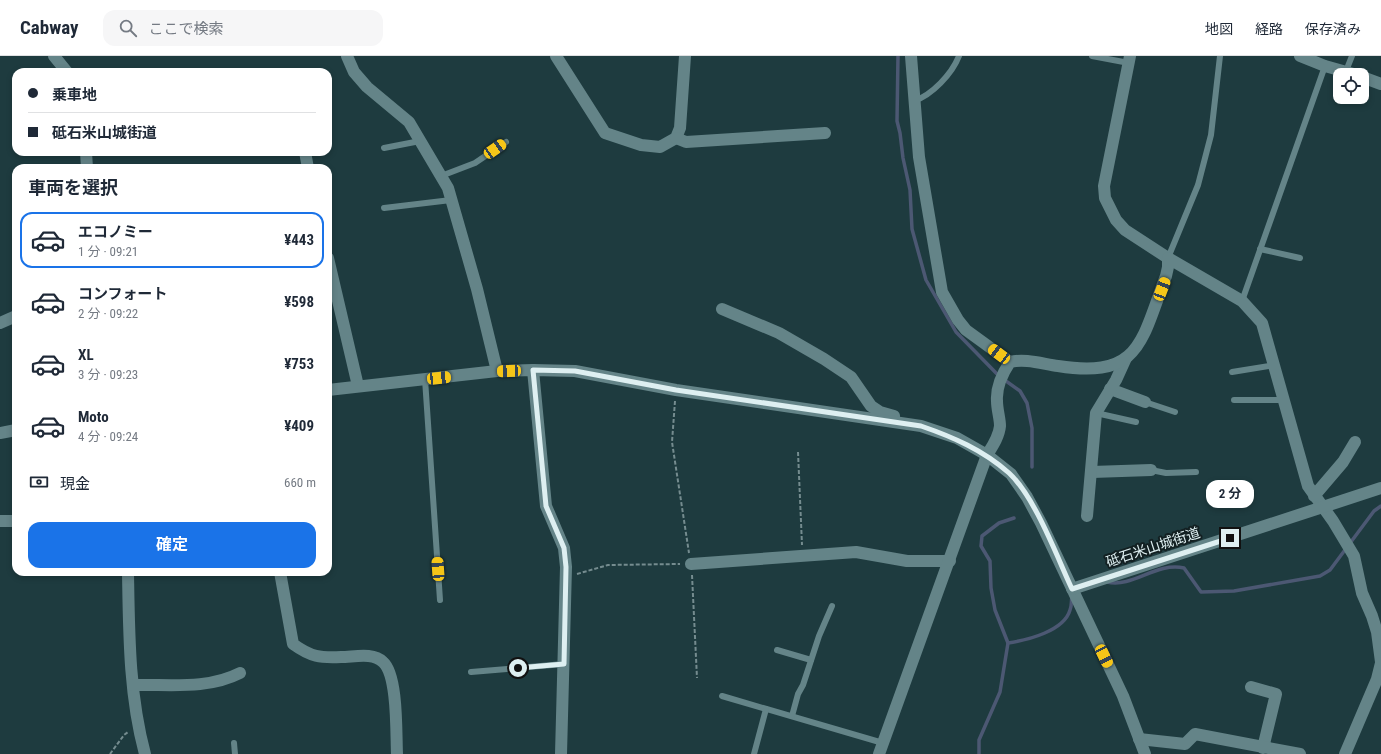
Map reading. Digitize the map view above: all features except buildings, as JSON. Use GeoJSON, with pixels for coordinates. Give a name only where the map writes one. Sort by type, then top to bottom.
{"type":"FeatureCollection","features":[{"type":"Feature","properties":{"kind":"street"},"geometry":{"type":"LineString","coordinates":[[54,56],[64,68]]}},
{"type":"Feature","properties":{"kind":"street"},"geometry":{"type":"LineString","coordinates":[[347,56],[354,72],[367,87],[409,122],[448,188],[477,289],[497,371]]}},
{"type":"Feature","properties":{"kind":"street"},"geometry":{"type":"LineString","coordinates":[[556,56],[605,133],[647,146],[660,147],[676,138],[680,128],[685,56]]}},
{"type":"Feature","properties":{"kind":"street"},"geometry":{"type":"LineString","coordinates":[[911,56],[919,157],[942,292],[955,316],[966,330],[1010,362]]}},
{"type":"Feature","properties":{"kind":"street"},"geometry":{"type":"LineString","coordinates":[[1300,56],[1333,68]]}},
{"type":"Feature","properties":{"kind":"street"},"geometry":{"type":"LineString","coordinates":[[1130,60],[1104,186],[1105,198],[1116,220],[1125,230],[1168,258],[1242,300],[1262,323],[1275,364],[1308,486],[1333,521],[1354,556],[1362,594],[1372,616],[1377,632],[1381,663],[1377,679],[1345,754]]}},
{"type":"Feature","properties":{"kind":"street"},"geometry":{"type":"LineString","coordinates":[[1369,80],[1381,84]]}},
{"type":"Feature","properties":{"kind":"street"},"geometry":{"type":"LineString","coordinates":[[676,138],[686,142],[825,133]]}},
{"type":"Feature","properties":{"kind":"street"},"geometry":{"type":"LineString","coordinates":[[881,748],[987,456],[997,438],[1000,427],[997,400],[999,383],[1010,362],[1018,360],[1070,368],[1095,370],[1111,367],[1126,358],[1135,352],[1143,338],[1166,276],[1168,258]]}},
{"type":"Feature","properties":{"kind":"street"},"geometry":{"type":"LineString","coordinates":[[332,275],[358,386]]}},
{"type":"Feature","properties":{"kind":"street"},"geometry":{"type":"LineString","coordinates":[[722,309],[778,333],[824,359],[850,377],[862,396],[871,406],[880,412],[899,419],[900,423]]}},
{"type":"Feature","properties":{"kind":"street"},"geometry":{"type":"LineString","coordinates":[[0,322],[12,318]]}},
{"type":"Feature","properties":{"kind":"street"},"geometry":{"type":"LineString","coordinates":[[1087,516],[1096,413],[1126,358]]}},
{"type":"Feature","properties":{"kind":"street"},"geometry":{"type":"LineString","coordinates":[[533,370],[546,506],[564,548],[566,577],[561,754]]}},
{"type":"Feature","properties":{"kind":"street"},"geometry":{"type":"LineString","coordinates":[[332,389],[497,371],[575,371],[676,390],[921,426],[957,438],[987,456],[1010,474],[1027,497],[1041,523],[1123,696],[1145,754]]}},
{"type":"Feature","properties":{"kind":"street"},"geometry":{"type":"LineString","coordinates":[[1110,389],[1145,402]]}},
{"type":"Feature","properties":{"kind":"street"},"geometry":{"type":"LineString","coordinates":[[0,433],[12,431]]}},
{"type":"Feature","properties":{"kind":"street"},"geometry":{"type":"LineString","coordinates":[[1314,496],[1343,462],[1355,442]]}},
{"type":"Feature","properties":{"kind":"street"},"geometry":{"type":"LineString","coordinates":[[1092,472],[1151,470]]}},
{"type":"Feature","properties":{"kind":"street","name":"砥石米山城街道"},"geometry":{"type":"LineString","coordinates":[[1072,589],[1381,488]]}},
{"type":"Feature","properties":{"kind":"street"},"geometry":{"type":"LineString","coordinates":[[0,521],[12,521]]}},
{"type":"Feature","properties":{"kind":"street"},"geometry":{"type":"LineString","coordinates":[[691,564],[856,552],[908,561],[950,561]]}},
{"type":"Feature","properties":{"kind":"street"},"geometry":{"type":"LineString","coordinates":[[128,576],[133,685],[137,726],[146,754]]}},
{"type":"Feature","properties":{"kind":"street"},"geometry":{"type":"LineString","coordinates":[[281,576],[293,644],[304,653],[319,658],[371,656],[383,662],[392,679],[397,754]]}},
{"type":"Feature","properties":{"kind":"street"},"geometry":{"type":"LineString","coordinates":[[133,685],[208,684],[225,681],[240,673]]}},
{"type":"Feature","properties":{"kind":"street"},"geometry":{"type":"LineString","coordinates":[[1251,686],[1276,694],[1263,748]]}},
{"type":"Feature","properties":{"kind":"street"},"geometry":{"type":"LineString","coordinates":[[1139,740],[1185,744],[1195,734],[1300,754]]}},
{"type":"Feature","properties":{"kind":"lane"},"geometry":{"type":"LineString","coordinates":[[914,101],[923,98],[955,67],[959,56]]}},
{"type":"Feature","properties":{"kind":"lane"},"geometry":{"type":"LineString","coordinates":[[1092,56],[1130,60]]}},
{"type":"Feature","properties":{"kind":"lane"},"geometry":{"type":"LineString","coordinates":[[1168,258],[1198,185],[1211,135],[1220,56]]}},
{"type":"Feature","properties":{"kind":"lane"},"geometry":{"type":"LineString","coordinates":[[1352,56],[1352,68]]}},
{"type":"Feature","properties":{"kind":"lane"},"geometry":{"type":"LineString","coordinates":[[1242,300],[1325,66]]}},
{"type":"Feature","properties":{"kind":"lane"},"geometry":{"type":"LineString","coordinates":[[384,148],[420,141]]}},
{"type":"Feature","properties":{"kind":"lane"},"geometry":{"type":"LineString","coordinates":[[441,176],[475,162],[506,142]]}},
{"type":"Feature","properties":{"kind":"lane"},"geometry":{"type":"LineString","coordinates":[[384,208],[451,200]]}},
{"type":"Feature","properties":{"kind":"lane"},"geometry":{"type":"LineString","coordinates":[[1260,249],[1300,258]]}},
{"type":"Feature","properties":{"kind":"lane"},"geometry":{"type":"LineString","coordinates":[[1232,372],[1275,364]]}},
{"type":"Feature","properties":{"kind":"lane"},"geometry":{"type":"LineString","coordinates":[[425,379],[440,600]]}},
{"type":"Feature","properties":{"kind":"lane"},"geometry":{"type":"LineString","coordinates":[[1234,400],[1284,400]]}},
{"type":"Feature","properties":{"kind":"lane"},"geometry":{"type":"LineString","coordinates":[[1145,402],[1175,412]]}},
{"type":"Feature","properties":{"kind":"lane"},"geometry":{"type":"LineString","coordinates":[[1096,413],[1136,422]]}},
{"type":"Feature","properties":{"kind":"lane"},"geometry":{"type":"LineString","coordinates":[[1151,470],[1166,474],[1196,472]]}},
{"type":"Feature","properties":{"kind":"lane"},"geometry":{"type":"LineString","coordinates":[[792,716],[798,694],[803,685],[819,636],[832,606]]}},
{"type":"Feature","properties":{"kind":"lane"},"geometry":{"type":"LineString","coordinates":[[777,650],[811,660]]}},
{"type":"Feature","properties":{"kind":"lane"},"geometry":{"type":"LineString","coordinates":[[471,672],[564,664]]}},
{"type":"Feature","properties":{"kind":"lane"},"geometry":{"type":"LineString","coordinates":[[722,696],[792,716],[881,748]]}},
{"type":"Feature","properties":{"kind":"lane"},"geometry":{"type":"LineString","coordinates":[[754,754],[766,709]]}},
{"type":"Feature","properties":{"kind":"lane"},"geometry":{"type":"LineString","coordinates":[[234,743],[235,754]]}},
{"type":"Feature","properties":{"kind":"path"},"geometry":{"type":"LineString","coordinates":[[676,390],[672,442],[691,564],[697,678]]}},
{"type":"Feature","properties":{"kind":"path"},"geometry":{"type":"LineString","coordinates":[[798,452],[803,556]]}},
{"type":"Feature","properties":{"kind":"path"},"geometry":{"type":"LineString","coordinates":[[566,577],[608,565],[691,564]]}},
{"type":"Feature","properties":{"kind":"path"},"geometry":{"type":"LineString","coordinates":[[110,754],[124,735],[137,726]]}},
{"type":"Feature","properties":{"kind":"waterway"},"geometry":{"type":"LineString","coordinates":[[898,56],[897,121],[910,190],[912,229],[926,280],[956,332],[999,376],[1020,391],[1027,403],[1032,428],[1032,467]]}},
{"type":"Feature","properties":{"kind":"waterway"},"geometry":{"type":"LineString","coordinates":[[1107,582],[1126,582],[1154,571],[1173,567],[1184,568],[1201,592],[1234,591],[1320,576],[1330,570],[1374,511],[1381,506]]}},
{"type":"Feature","properties":{"kind":"waterway"},"geometry":{"type":"LineString","coordinates":[[979,754],[979,740],[1000,692],[1008,643],[995,610],[991,588],[990,561],[981,546],[982,536],[999,523],[1014,518]]}},
{"type":"Feature","properties":{"kind":"waterway"},"geometry":{"type":"LineString","coordinates":[[1008,643],[1035,637],[1061,624],[1070,610],[1072,597]]}},
{"type":"Feature","properties":{"kind":"route"},"geometry":{"type":"LineString","coordinates":[[518,668],[564,664],[566,567],[564,548],[546,506],[544,466],[533,370],[575,371],[676,390],[921,426],[957,438],[987,456],[1010,474],[1027,497],[1072,589],[1230,538]]}}]}
